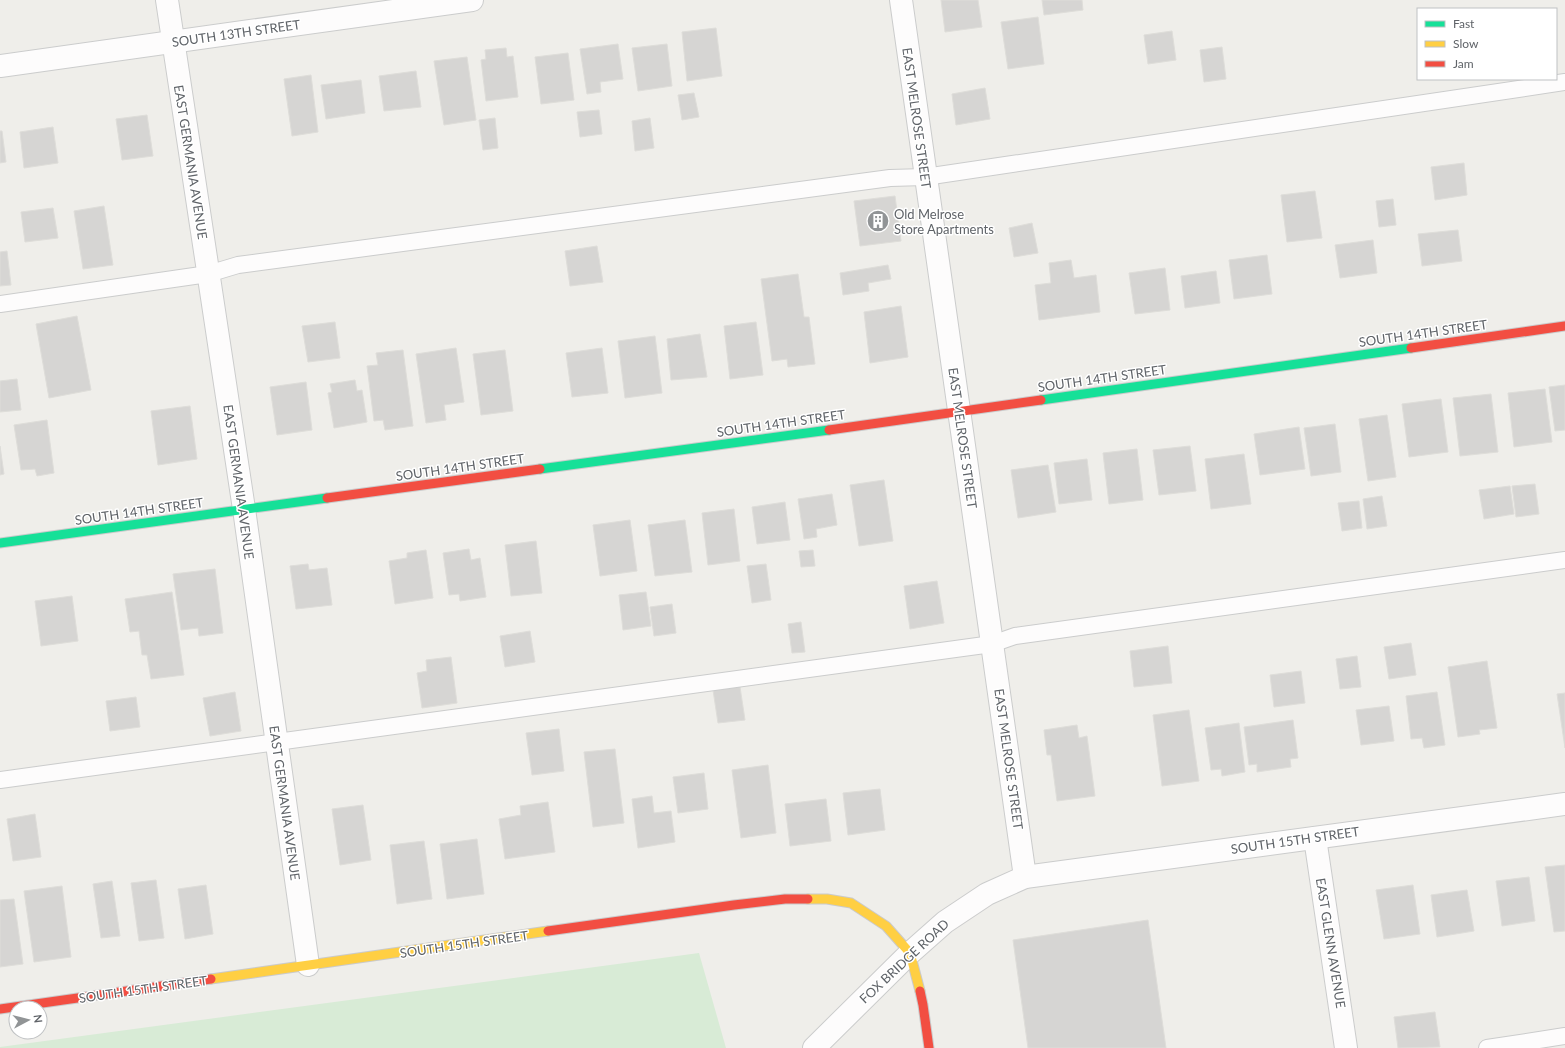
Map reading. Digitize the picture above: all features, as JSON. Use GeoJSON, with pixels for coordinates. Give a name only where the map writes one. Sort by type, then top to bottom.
{"type":"FeatureCollection","features":[{"type":"Feature","properties":{"kind":"street","name":"EAST GERMANIA AVENUE"},"geometry":{"type":"LineString","coordinates":[[167,0],[244,510],[308,965]]}},
{"type":"Feature","properties":{"kind":"street","name":"SOUTH 13TH STREET"},"geometry":{"type":"LineString","coordinates":[[0,66],[472,0]]}},
{"type":"Feature","properties":{"kind":"street","name":"EAST MELROSE STREET"},"geometry":{"type":"LineString","coordinates":[[901,0],[1025,877]]}},
{"type":"Feature","properties":{"kind":"street","name":"SOUTH 14TH STREET"},"geometry":{"type":"LineString","coordinates":[[0,543],[959,412],[1565,326]]}},
{"type":"Feature","properties":{"kind":"street","name":"SOUTH 15TH STREET"},"geometry":{"type":"LineString","coordinates":[[1025,877],[1565,804]]}},
{"type":"Feature","properties":{"kind":"street","name":"EAST GLENN AVENUE"},"geometry":{"type":"LineString","coordinates":[[1315,838],[1346,1048]]}},
{"type":"Feature","properties":{"kind":"street","name":"FOX BRIDGE ROAD"},"geometry":{"type":"LineString","coordinates":[[814,1048],[910,953],[944,922],[987,894],[1025,877]]}},
{"type":"Feature","properties":{"kind":"street","name":"SOUTH 15TH STREET"},"geometry":{"type":"LineString","coordinates":[[0,1009],[785,899],[827,899],[851,903],[886,926],[910,953]]}},
{"type":"Feature","properties":{"kind":"street"},"geometry":{"type":"LineString","coordinates":[[910,953],[923,1005],[929,1048]]}},
{"type":"Feature","properties":{"kind":"lane"},"geometry":{"type":"LineString","coordinates":[[0,304],[208,274],[238,265],[882,179],[925,177],[1565,82]]}},
{"type":"Feature","properties":{"kind":"lane"},"geometry":{"type":"LineString","coordinates":[[0,780],[992,644],[1015,636],[1565,560]]}},
{"type":"Feature","properties":{"kind":"lane"},"geometry":{"type":"LineString","coordinates":[[1487,1048],[1555,1041]]}},
{"type":"Feature","properties":{"kind":"green space"},"geometry":{"type":"Polygon","coordinates":[[[699,953],[726,1048],[0,1048],[0,1047],[699,953]]]}},
{"type":"Feature","properties":{"kind":"building"},"geometry":{"type":"Polygon","coordinates":[[[941,0],[978,0],[982,27],[945,32],[941,0]]]}},
{"type":"Feature","properties":{"kind":"building"},"geometry":{"type":"Polygon","coordinates":[[[1042,0],[1082,0],[1083,10],[1044,15],[1042,0]]]}},
{"type":"Feature","properties":{"kind":"building"},"geometry":{"type":"Polygon","coordinates":[[[1038,17],[1044,64],[1008,69],[1001,22],[1038,17]]]}},
{"type":"Feature","properties":{"kind":"building"},"geometry":{"type":"Polygon","coordinates":[[[716,28],[722,76],[687,81],[682,32],[716,28]]]}},
{"type":"Feature","properties":{"kind":"building"},"geometry":{"type":"Polygon","coordinates":[[[1172,31],[1176,60],[1148,64],[1144,35],[1172,31]]]}},
{"type":"Feature","properties":{"kind":"building"},"geometry":{"type":"Polygon","coordinates":[[[618,44],[623,79],[600,82],[601,92],[587,94],[580,49],[618,44]]]}},
{"type":"Feature","properties":{"kind":"building"},"geometry":{"type":"Polygon","coordinates":[[[667,44],[672,86],[638,91],[632,48],[667,44]]]}},
{"type":"Feature","properties":{"kind":"building"},"geometry":{"type":"Polygon","coordinates":[[[1222,47],[1226,79],[1204,82],[1200,50],[1222,47]]]}},
{"type":"Feature","properties":{"kind":"building"},"geometry":{"type":"Polygon","coordinates":[[[506,48],[507,57],[513,56],[518,97],[486,101],[481,60],[486,59],[485,50],[506,48]]]}},
{"type":"Feature","properties":{"kind":"building"},"geometry":{"type":"Polygon","coordinates":[[[568,53],[574,100],[541,104],[535,57],[568,53]]]}},
{"type":"Feature","properties":{"kind":"building"},"geometry":{"type":"Polygon","coordinates":[[[467,57],[476,120],[444,125],[434,61],[467,57]]]}},
{"type":"Feature","properties":{"kind":"building"},"geometry":{"type":"Polygon","coordinates":[[[416,71],[421,107],[384,111],[379,76],[416,71]]]}},
{"type":"Feature","properties":{"kind":"building"},"geometry":{"type":"Polygon","coordinates":[[[311,75],[318,132],[292,136],[284,79],[311,75]]]}},
{"type":"Feature","properties":{"kind":"building"},"geometry":{"type":"Polygon","coordinates":[[[361,80],[365,113],[326,119],[321,85],[361,80]]]}},
{"type":"Feature","properties":{"kind":"building"},"geometry":{"type":"Polygon","coordinates":[[[985,88],[990,119],[956,125],[952,94],[985,88]]]}},
{"type":"Feature","properties":{"kind":"building"},"geometry":{"type":"Polygon","coordinates":[[[694,93],[699,117],[682,120],[678,95],[694,93]]]}},
{"type":"Feature","properties":{"kind":"building"},"geometry":{"type":"Polygon","coordinates":[[[599,110],[602,134],[580,137],[577,112],[599,110]]]}},
{"type":"Feature","properties":{"kind":"building"},"geometry":{"type":"Polygon","coordinates":[[[147,115],[153,156],[122,160],[116,119],[147,115]]]}},
{"type":"Feature","properties":{"kind":"building"},"geometry":{"type":"Polygon","coordinates":[[[495,118],[498,148],[483,150],[479,120],[495,118]]]}},
{"type":"Feature","properties":{"kind":"building"},"geometry":{"type":"Polygon","coordinates":[[[650,118],[654,148],[635,151],[632,121],[650,118]]]}},
{"type":"Feature","properties":{"kind":"building"},"geometry":{"type":"Polygon","coordinates":[[[53,127],[58,163],[24,168],[20,132],[53,127]]]}},
{"type":"Feature","properties":{"kind":"building"},"geometry":{"type":"Polygon","coordinates":[[[0,131],[2,131],[6,162],[0,163],[0,131]]]}},
{"type":"Feature","properties":{"kind":"building"},"geometry":{"type":"Polygon","coordinates":[[[1464,163],[1467,195],[1435,200],[1431,167],[1464,163]]]}},
{"type":"Feature","properties":{"kind":"building"},"geometry":{"type":"Polygon","coordinates":[[[1315,191],[1322,238],[1287,242],[1281,195],[1315,191]]]}},
{"type":"Feature","properties":{"kind":"building","name":"Old Melrose Store Apartments"},"geometry":{"type":"Polygon","coordinates":[[[895,196],[901,241],[860,246],[854,201],[895,196]]]}},
{"type":"Feature","properties":{"kind":"building"},"geometry":{"type":"Polygon","coordinates":[[[1393,199],[1396,225],[1379,227],[1376,201],[1393,199]]]}},
{"type":"Feature","properties":{"kind":"building"},"geometry":{"type":"Polygon","coordinates":[[[104,206],[113,265],[83,269],[74,211],[104,206]]]}},
{"type":"Feature","properties":{"kind":"building"},"geometry":{"type":"Polygon","coordinates":[[[53,208],[58,238],[25,242],[21,212],[53,208]]]}},
{"type":"Feature","properties":{"kind":"building"},"geometry":{"type":"Polygon","coordinates":[[[1032,223],[1038,253],[1014,257],[1009,228],[1032,223]]]}},
{"type":"Feature","properties":{"kind":"building"},"geometry":{"type":"Polygon","coordinates":[[[1458,230],[1462,261],[1422,266],[1418,234],[1458,230]]]}},
{"type":"Feature","properties":{"kind":"building"},"geometry":{"type":"Polygon","coordinates":[[[1373,240],[1377,273],[1340,278],[1335,245],[1373,240]]]}},
{"type":"Feature","properties":{"kind":"building"},"geometry":{"type":"Polygon","coordinates":[[[597,246],[603,282],[570,286],[565,251],[597,246]]]}},
{"type":"Feature","properties":{"kind":"building"},"geometry":{"type":"Polygon","coordinates":[[[7,251],[11,285],[0,286],[0,252],[7,251]]]}},
{"type":"Feature","properties":{"kind":"building"},"geometry":{"type":"Polygon","coordinates":[[[1267,255],[1272,294],[1234,299],[1229,260],[1267,255]]]}},
{"type":"Feature","properties":{"kind":"building"},"geometry":{"type":"Polygon","coordinates":[[[1071,260],[1074,278],[1096,275],[1100,312],[1039,320],[1035,285],[1051,283],[1049,263],[1071,260]]]}},
{"type":"Feature","properties":{"kind":"building"},"geometry":{"type":"Polygon","coordinates":[[[888,265],[891,279],[868,283],[869,291],[843,295],[840,273],[888,265]]]}},
{"type":"Feature","properties":{"kind":"building"},"geometry":{"type":"Polygon","coordinates":[[[1165,268],[1170,310],[1135,314],[1129,273],[1165,268]]]}},
{"type":"Feature","properties":{"kind":"building"},"geometry":{"type":"Polygon","coordinates":[[[1216,271],[1220,303],[1185,308],[1181,276],[1216,271]]]}},
{"type":"Feature","properties":{"kind":"building"},"geometry":{"type":"Polygon","coordinates":[[[798,274],[804,317],[809,317],[815,364],[788,367],[787,359],[772,361],[761,279],[798,274]]]}},
{"type":"Feature","properties":{"kind":"building"},"geometry":{"type":"Polygon","coordinates":[[[901,306],[908,357],[870,363],[864,312],[901,306]]]}},
{"type":"Feature","properties":{"kind":"building"},"geometry":{"type":"Polygon","coordinates":[[[77,316],[91,390],[49,398],[36,324],[77,316]]]}},
{"type":"Feature","properties":{"kind":"building"},"geometry":{"type":"Polygon","coordinates":[[[335,322],[340,358],[308,362],[302,326],[335,322]]]}},
{"type":"Feature","properties":{"kind":"building"},"geometry":{"type":"Polygon","coordinates":[[[756,322],[763,375],[730,379],[724,326],[756,322]]]}},
{"type":"Feature","properties":{"kind":"building"},"geometry":{"type":"Polygon","coordinates":[[[700,334],[707,377],[671,380],[667,339],[700,334]]]}},
{"type":"Feature","properties":{"kind":"building"},"geometry":{"type":"Polygon","coordinates":[[[655,336],[662,393],[625,398],[618,341],[655,336]]]}},
{"type":"Feature","properties":{"kind":"building"},"geometry":{"type":"Polygon","coordinates":[[[456,348],[464,402],[444,405],[446,420],[426,423],[416,354],[456,348]]]}},
{"type":"Feature","properties":{"kind":"building"},"geometry":{"type":"Polygon","coordinates":[[[602,348],[608,393],[572,397],[566,353],[602,348]]]}},
{"type":"Feature","properties":{"kind":"building"},"geometry":{"type":"Polygon","coordinates":[[[403,350],[413,426],[385,430],[383,420],[374,421],[367,366],[378,365],[376,353],[403,350]]]}},
{"type":"Feature","properties":{"kind":"building"},"geometry":{"type":"Polygon","coordinates":[[[505,350],[513,411],[481,415],[473,354],[505,350]]]}},
{"type":"Feature","properties":{"kind":"building"},"geometry":{"type":"Polygon","coordinates":[[[17,379],[21,410],[0,412],[0,381],[17,379]]]}},
{"type":"Feature","properties":{"kind":"building"},"geometry":{"type":"Polygon","coordinates":[[[355,380],[357,391],[362,390],[367,422],[334,428],[328,393],[332,392],[330,384],[355,380]]]}},
{"type":"Feature","properties":{"kind":"building"},"geometry":{"type":"Polygon","coordinates":[[[306,382],[312,430],[277,435],[270,387],[306,382]]]}},
{"type":"Feature","properties":{"kind":"building"},"geometry":{"type":"Polygon","coordinates":[[[1565,385],[1565,430],[1555,431],[1549,387],[1565,385]]]}},
{"type":"Feature","properties":{"kind":"building"},"geometry":{"type":"Polygon","coordinates":[[[1545,389],[1552,442],[1514,447],[1508,393],[1545,389]]]}},
{"type":"Feature","properties":{"kind":"building"},"geometry":{"type":"Polygon","coordinates":[[[1491,394],[1498,452],[1460,456],[1453,398],[1491,394]]]}},
{"type":"Feature","properties":{"kind":"building"},"geometry":{"type":"Polygon","coordinates":[[[1441,399],[1448,452],[1409,457],[1402,404],[1441,399]]]}},
{"type":"Feature","properties":{"kind":"building"},"geometry":{"type":"Polygon","coordinates":[[[190,406],[197,459],[158,465],[151,411],[190,406]]]}},
{"type":"Feature","properties":{"kind":"building"},"geometry":{"type":"Polygon","coordinates":[[[1387,415],[1396,477],[1368,481],[1359,419],[1387,415]]]}},
{"type":"Feature","properties":{"kind":"building"},"geometry":{"type":"Polygon","coordinates":[[[47,420],[54,473],[37,476],[35,469],[21,470],[14,425],[47,420]]]}},
{"type":"Feature","properties":{"kind":"building"},"geometry":{"type":"Polygon","coordinates":[[[1335,424],[1341,472],[1311,476],[1304,428],[1335,424]]]}},
{"type":"Feature","properties":{"kind":"building"},"geometry":{"type":"Polygon","coordinates":[[[1299,427],[1305,469],[1260,475],[1254,434],[1299,427]]]}},
{"type":"Feature","properties":{"kind":"building"},"geometry":{"type":"Polygon","coordinates":[[[0,446],[4,474],[0,475],[0,446]]]}},
{"type":"Feature","properties":{"kind":"building"},"geometry":{"type":"Polygon","coordinates":[[[1190,446],[1196,491],[1159,495],[1153,450],[1190,446]]]}},
{"type":"Feature","properties":{"kind":"building"},"geometry":{"type":"Polygon","coordinates":[[[1137,449],[1143,500],[1109,504],[1103,453],[1137,449]]]}},
{"type":"Feature","properties":{"kind":"building"},"geometry":{"type":"Polygon","coordinates":[[[1244,454],[1251,504],[1211,509],[1205,459],[1244,454]]]}},
{"type":"Feature","properties":{"kind":"building"},"geometry":{"type":"Polygon","coordinates":[[[1087,459],[1092,500],[1059,504],[1054,463],[1087,459]]]}},
{"type":"Feature","properties":{"kind":"building"},"geometry":{"type":"Polygon","coordinates":[[[1048,465],[1056,512],[1018,518],[1011,470],[1048,465]]]}},
{"type":"Feature","properties":{"kind":"building"},"geometry":{"type":"Polygon","coordinates":[[[884,480],[893,541],[859,546],[850,485],[884,480]]]}},
{"type":"Feature","properties":{"kind":"building"},"geometry":{"type":"Polygon","coordinates":[[[1535,484],[1539,514],[1516,517],[1512,486],[1535,484]]]}},
{"type":"Feature","properties":{"kind":"building"},"geometry":{"type":"Polygon","coordinates":[[[1510,486],[1514,514],[1484,519],[1479,490],[1510,486]]]}},
{"type":"Feature","properties":{"kind":"building"},"geometry":{"type":"Polygon","coordinates":[[[832,494],[837,525],[816,529],[817,537],[804,539],[798,499],[832,494]]]}},
{"type":"Feature","properties":{"kind":"building"},"geometry":{"type":"Polygon","coordinates":[[[1382,496],[1387,526],[1367,529],[1363,499],[1382,496]]]}},
{"type":"Feature","properties":{"kind":"building"},"geometry":{"type":"Polygon","coordinates":[[[1359,501],[1362,528],[1342,531],[1338,503],[1359,501]]]}},
{"type":"Feature","properties":{"kind":"building"},"geometry":{"type":"Polygon","coordinates":[[[785,502],[790,540],[757,544],[752,507],[785,502]]]}},
{"type":"Feature","properties":{"kind":"building"},"geometry":{"type":"Polygon","coordinates":[[[734,509],[740,561],[708,565],[702,513],[734,509]]]}},
{"type":"Feature","properties":{"kind":"building"},"geometry":{"type":"Polygon","coordinates":[[[630,520],[637,571],[600,576],[593,525],[630,520]]]}},
{"type":"Feature","properties":{"kind":"building"},"geometry":{"type":"Polygon","coordinates":[[[685,520],[692,572],[655,576],[648,525],[685,520]]]}},
{"type":"Feature","properties":{"kind":"building"},"geometry":{"type":"Polygon","coordinates":[[[536,541],[542,593],[511,596],[505,545],[536,541]]]}},
{"type":"Feature","properties":{"kind":"building"},"geometry":{"type":"Polygon","coordinates":[[[469,549],[471,560],[480,558],[486,597],[460,601],[459,594],[449,595],[443,553],[469,549]]]}},
{"type":"Feature","properties":{"kind":"building"},"geometry":{"type":"Polygon","coordinates":[[[426,550],[433,598],[395,604],[389,561],[407,558],[407,553],[426,550]]]}},
{"type":"Feature","properties":{"kind":"building"},"geometry":{"type":"Polygon","coordinates":[[[813,550],[815,566],[801,567],[799,551],[813,550]]]}},
{"type":"Feature","properties":{"kind":"building"},"geometry":{"type":"Polygon","coordinates":[[[308,564],[309,570],[327,568],[332,605],[296,609],[290,566],[308,564]]]}},
{"type":"Feature","properties":{"kind":"building"},"geometry":{"type":"Polygon","coordinates":[[[766,564],[771,600],[752,603],[747,566],[766,564]]]}},
{"type":"Feature","properties":{"kind":"building"},"geometry":{"type":"Polygon","coordinates":[[[215,569],[223,633],[199,636],[198,628],[181,630],[173,574],[215,569]]]}},
{"type":"Feature","properties":{"kind":"building"},"geometry":{"type":"Polygon","coordinates":[[[937,581],[944,623],[910,629],[904,586],[937,581]]]}},
{"type":"Feature","properties":{"kind":"building"},"geometry":{"type":"Polygon","coordinates":[[[172,592],[184,675],[151,679],[147,655],[142,655],[139,631],[130,632],[125,599],[172,592]]]}},
{"type":"Feature","properties":{"kind":"building"},"geometry":{"type":"Polygon","coordinates":[[[646,592],[651,626],[623,630],[619,595],[646,592]]]}},
{"type":"Feature","properties":{"kind":"building"},"geometry":{"type":"Polygon","coordinates":[[[72,596],[78,641],[41,646],[35,601],[72,596]]]}},
{"type":"Feature","properties":{"kind":"building"},"geometry":{"type":"Polygon","coordinates":[[[672,604],[676,633],[654,636],[650,607],[672,604]]]}},
{"type":"Feature","properties":{"kind":"building"},"geometry":{"type":"Polygon","coordinates":[[[801,622],[805,652],[792,653],[788,624],[801,622]]]}},
{"type":"Feature","properties":{"kind":"building"},"geometry":{"type":"Polygon","coordinates":[[[530,631],[535,662],[505,667],[500,636],[530,631]]]}},
{"type":"Feature","properties":{"kind":"building"},"geometry":{"type":"Polygon","coordinates":[[[1411,643],[1416,675],[1389,679],[1384,647],[1411,643]]]}},
{"type":"Feature","properties":{"kind":"building"},"geometry":{"type":"Polygon","coordinates":[[[1168,646],[1172,683],[1134,687],[1130,651],[1168,646]]]}},
{"type":"Feature","properties":{"kind":"building"},"geometry":{"type":"Polygon","coordinates":[[[1357,656],[1361,687],[1340,689],[1336,659],[1357,656]]]}},
{"type":"Feature","properties":{"kind":"building"},"geometry":{"type":"Polygon","coordinates":[[[451,657],[457,703],[422,708],[417,673],[427,671],[426,660],[451,657]]]}},
{"type":"Feature","properties":{"kind":"building"},"geometry":{"type":"Polygon","coordinates":[[[1487,661],[1497,728],[1479,730],[1480,734],[1458,737],[1448,667],[1487,661]]]}},
{"type":"Feature","properties":{"kind":"building"},"geometry":{"type":"Polygon","coordinates":[[[1301,671],[1305,703],[1274,707],[1270,675],[1301,671]]]}},
{"type":"Feature","properties":{"kind":"building"},"geometry":{"type":"Polygon","coordinates":[[[740,687],[745,720],[718,723],[713,690],[740,687]]]}},
{"type":"Feature","properties":{"kind":"building"},"geometry":{"type":"Polygon","coordinates":[[[235,692],[241,731],[210,736],[203,698],[235,692]]]}},
{"type":"Feature","properties":{"kind":"building"},"geometry":{"type":"Polygon","coordinates":[[[1437,692],[1445,745],[1424,748],[1422,738],[1411,739],[1406,696],[1437,692]]]}},
{"type":"Feature","properties":{"kind":"building"},"geometry":{"type":"Polygon","coordinates":[[[1565,693],[1565,748],[1557,694],[1565,693]]]}},
{"type":"Feature","properties":{"kind":"building"},"geometry":{"type":"Polygon","coordinates":[[[136,697],[140,727],[110,731],[106,701],[136,697]]]}},
{"type":"Feature","properties":{"kind":"building"},"geometry":{"type":"Polygon","coordinates":[[[1389,706],[1394,741],[1361,745],[1356,710],[1389,706]]]}},
{"type":"Feature","properties":{"kind":"building"},"geometry":{"type":"Polygon","coordinates":[[[1189,710],[1199,781],[1162,786],[1153,715],[1189,710]]]}},
{"type":"Feature","properties":{"kind":"building"},"geometry":{"type":"Polygon","coordinates":[[[1293,720],[1298,758],[1290,759],[1291,767],[1257,772],[1257,764],[1249,765],[1244,727],[1293,720]]]}},
{"type":"Feature","properties":{"kind":"building"},"geometry":{"type":"Polygon","coordinates":[[[1239,723],[1245,772],[1222,776],[1221,769],[1211,770],[1205,728],[1239,723]]]}},
{"type":"Feature","properties":{"kind":"building"},"geometry":{"type":"Polygon","coordinates":[[[1077,725],[1079,738],[1087,736],[1095,796],[1057,801],[1051,755],[1047,755],[1044,730],[1077,725]]]}},
{"type":"Feature","properties":{"kind":"building"},"geometry":{"type":"Polygon","coordinates":[[[559,729],[564,771],[532,775],[526,733],[559,729]]]}},
{"type":"Feature","properties":{"kind":"building"},"geometry":{"type":"Polygon","coordinates":[[[615,749],[624,823],[593,827],[584,752],[615,749]]]}},
{"type":"Feature","properties":{"kind":"building"},"geometry":{"type":"Polygon","coordinates":[[[768,765],[776,833],[741,838],[732,770],[768,765]]]}},
{"type":"Feature","properties":{"kind":"building"},"geometry":{"type":"Polygon","coordinates":[[[704,773],[708,809],[678,813],[673,777],[704,773]]]}},
{"type":"Feature","properties":{"kind":"building"},"geometry":{"type":"Polygon","coordinates":[[[880,789],[885,830],[848,835],[843,793],[880,789]]]}},
{"type":"Feature","properties":{"kind":"building"},"geometry":{"type":"Polygon","coordinates":[[[652,796],[654,813],[671,811],[675,842],[638,848],[632,799],[652,796]]]}},
{"type":"Feature","properties":{"kind":"building"},"geometry":{"type":"Polygon","coordinates":[[[826,799],[831,841],[790,846],[785,804],[826,799]]]}},
{"type":"Feature","properties":{"kind":"building"},"geometry":{"type":"Polygon","coordinates":[[[548,802],[555,852],[505,859],[499,819],[521,815],[520,806],[548,802]]]}},
{"type":"Feature","properties":{"kind":"building"},"geometry":{"type":"Polygon","coordinates":[[[363,805],[371,860],[340,865],[332,809],[363,805]]]}},
{"type":"Feature","properties":{"kind":"building"},"geometry":{"type":"Polygon","coordinates":[[[35,814],[41,857],[13,861],[7,819],[35,814]]]}},
{"type":"Feature","properties":{"kind":"building"},"geometry":{"type":"Polygon","coordinates":[[[477,839],[484,894],[447,899],[440,844],[477,839]]]}},
{"type":"Feature","properties":{"kind":"building"},"geometry":{"type":"Polygon","coordinates":[[[424,841],[432,899],[397,904],[390,845],[424,841]]]}},
{"type":"Feature","properties":{"kind":"building"},"geometry":{"type":"Polygon","coordinates":[[[1565,865],[1565,931],[1554,932],[1545,867],[1565,865]]]}},
{"type":"Feature","properties":{"kind":"building"},"geometry":{"type":"Polygon","coordinates":[[[1529,877],[1535,921],[1502,926],[1496,881],[1529,877]]]}},
{"type":"Feature","properties":{"kind":"building"},"geometry":{"type":"Polygon","coordinates":[[[156,880],[164,938],[139,941],[131,883],[156,880]]]}},
{"type":"Feature","properties":{"kind":"building"},"geometry":{"type":"Polygon","coordinates":[[[112,881],[120,936],[101,938],[93,884],[112,881]]]}},
{"type":"Feature","properties":{"kind":"building"},"geometry":{"type":"Polygon","coordinates":[[[206,885],[213,934],[185,939],[178,889],[206,885]]]}},
{"type":"Feature","properties":{"kind":"building"},"geometry":{"type":"Polygon","coordinates":[[[1413,885],[1420,934],[1384,939],[1376,890],[1413,885]]]}},
{"type":"Feature","properties":{"kind":"building"},"geometry":{"type":"Polygon","coordinates":[[[62,886],[71,957],[34,962],[24,891],[62,886]]]}},
{"type":"Feature","properties":{"kind":"building"},"geometry":{"type":"Polygon","coordinates":[[[1467,890],[1474,931],[1437,937],[1431,895],[1467,890]]]}},
{"type":"Feature","properties":{"kind":"building"},"geometry":{"type":"Polygon","coordinates":[[[14,899],[23,964],[0,967],[0,900],[14,899]]]}},
{"type":"Feature","properties":{"kind":"building"},"geometry":{"type":"Polygon","coordinates":[[[1148,920],[1166,1048],[1028,1048],[1013,940],[1148,920]]]}},
{"type":"Feature","properties":{"kind":"building"},"geometry":{"type":"Polygon","coordinates":[[[1435,1012],[1440,1047],[1398,1048],[1394,1017],[1435,1012]]]}},
{"type":"Feature","properties":{"kind":"traffic: fast"},"geometry":{"type":"LineString","coordinates":[[1041,400],[1411,348]]}},
{"type":"Feature","properties":{"kind":"traffic: fast"},"geometry":{"type":"LineString","coordinates":[[540,469],[829,430]]}},
{"type":"Feature","properties":{"kind":"traffic: fast"},"geometry":{"type":"LineString","coordinates":[[0,543],[327,498]]}},
{"type":"Feature","properties":{"kind":"traffic: slow"},"geometry":{"type":"LineString","coordinates":[[808,899],[827,899],[851,903],[886,926],[910,953],[920,991]]}},
{"type":"Feature","properties":{"kind":"traffic: slow"},"geometry":{"type":"LineString","coordinates":[[211,979],[548,931]]}},
{"type":"Feature","properties":{"kind":"traffic: jam"},"geometry":{"type":"LineString","coordinates":[[1411,348],[1565,326]]}},
{"type":"Feature","properties":{"kind":"traffic: jam"},"geometry":{"type":"LineString","coordinates":[[829,430],[1041,400]]}},
{"type":"Feature","properties":{"kind":"traffic: jam"},"geometry":{"type":"LineString","coordinates":[[327,498],[540,469]]}},
{"type":"Feature","properties":{"kind":"traffic: jam"},"geometry":{"type":"LineString","coordinates":[[548,931],[734,905],[785,899],[808,899]]}},
{"type":"Feature","properties":{"kind":"traffic: jam"},"geometry":{"type":"LineString","coordinates":[[0,1009],[211,979]]}},
{"type":"Feature","properties":{"kind":"traffic: jam"},"geometry":{"type":"LineString","coordinates":[[920,991],[929,1048]]}},
{"type":"Feature","properties":{"kind":"place","name":"Old Melrose Store Apartments"},"geometry":{"type":"Point","coordinates":[878,221]}}]}
